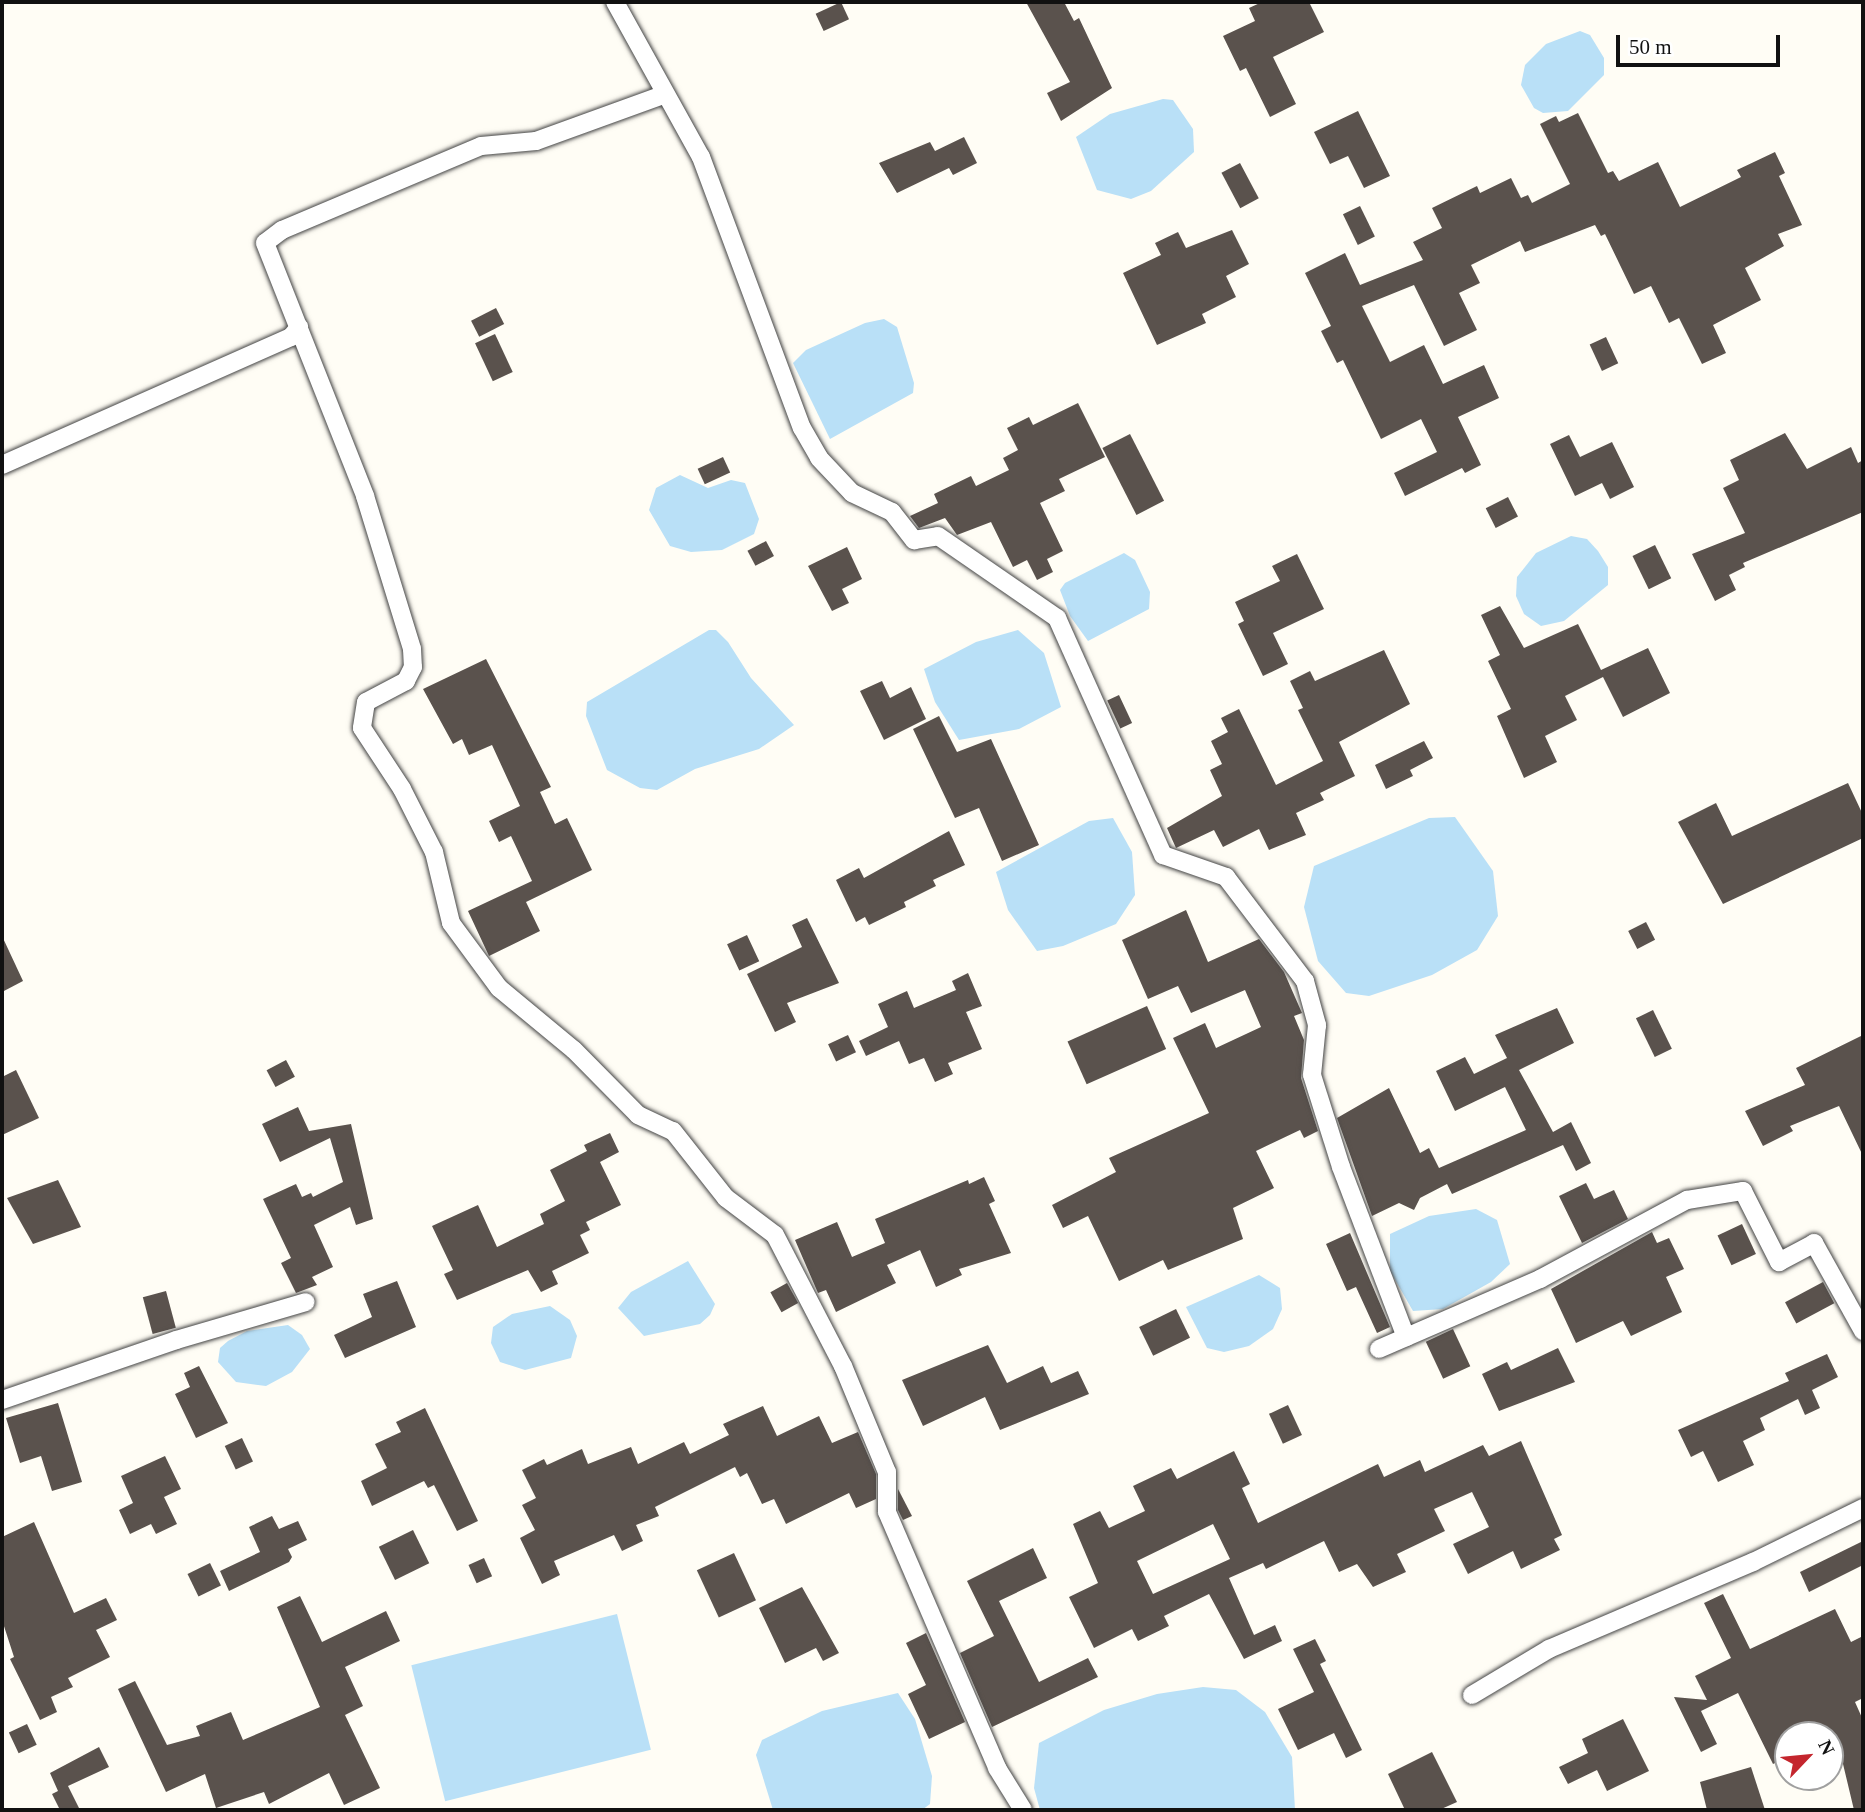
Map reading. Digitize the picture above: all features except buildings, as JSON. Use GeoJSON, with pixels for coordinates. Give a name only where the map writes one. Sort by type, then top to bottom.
{"type":"FeatureCollection","features":[{"type":"Feature","properties":{"kind":"street"},"geometry":{"type":"LineString","coordinates":[[615,2],[663,95],[701,157],[802,428],[819,458],[852,493],[891,512],[914,540],[938,536],[1057,618],[1163,855],[1226,877],[1305,981],[1317,1025],[1312,1075],[1341,1167],[1406,1337]]}},
{"type":"Feature","properties":{"kind":"street"},"geometry":{"type":"LineString","coordinates":[[663,95],[536,141],[481,146],[269,236],[265,243],[365,496],[412,649],[413,667],[406,681],[366,702],[362,728],[402,789],[434,852],[451,923],[499,988],[574,1050],[638,1115],[673,1131],[726,1198],[775,1235],[844,1366],[887,1472],[887,1512],[998,1768],[1023,1810]]}},
{"type":"Feature","properties":{"kind":"street"},"geometry":{"type":"LineString","coordinates":[[2,465],[291,337],[299,327]]}},
{"type":"Feature","properties":{"kind":"street"},"geometry":{"type":"LineString","coordinates":[[1378,1349],[1540,1279],[1687,1200],[1743,1191],[1779,1262],[1814,1243],[1863,1331]]}},
{"type":"Feature","properties":{"kind":"street"},"geometry":{"type":"LineString","coordinates":[[2,1400],[164,1343],[306,1302]]}},
{"type":"Feature","properties":{"kind":"street"},"geometry":{"type":"LineString","coordinates":[[1472,1695],[1549,1650],[1753,1562],[1863,1508]]}},
{"type":"Feature","properties":{"kind":"water"},"geometry":{"type":"Polygon","coordinates":[[[1580,31],[1590,35],[1604,58],[1604,75],[1568,111],[1543,113],[1534,108],[1521,85],[1525,65],[1546,44],[1580,31]]]}},
{"type":"Feature","properties":{"kind":"water"},"geometry":{"type":"Polygon","coordinates":[[[1163,99],[1173,100],[1193,129],[1194,152],[1151,191],[1131,199],[1097,190],[1076,137],[1110,114],[1163,99]]]}},
{"type":"Feature","properties":{"kind":"water"},"geometry":{"type":"Polygon","coordinates":[[[884,319],[897,327],[914,383],[913,393],[830,439],[793,363],[806,350],[865,323],[884,319]]]}},
{"type":"Feature","properties":{"kind":"water"},"geometry":{"type":"Polygon","coordinates":[[[680,475],[708,488],[731,480],[745,483],[759,519],[754,534],[722,550],[691,552],[670,546],[649,510],[656,488],[680,475]]]}},
{"type":"Feature","properties":{"kind":"water"},"geometry":{"type":"Polygon","coordinates":[[[1571,536],[1587,539],[1598,551],[1608,567],[1608,585],[1564,621],[1541,626],[1524,614],[1516,596],[1517,577],[1536,553],[1571,536]]]}},
{"type":"Feature","properties":{"kind":"water"},"geometry":{"type":"Polygon","coordinates":[[[1124,553],[1135,560],[1150,592],[1149,609],[1088,641],[1070,616],[1060,590],[1065,583],[1124,553]]]}},
{"type":"Feature","properties":{"kind":"water"},"geometry":{"type":"Polygon","coordinates":[[[709,630],[716,630],[728,642],[751,678],[794,725],[759,749],[695,769],[657,790],[640,788],[607,770],[586,716],[587,702],[709,630]]]}},
{"type":"Feature","properties":{"kind":"water"},"geometry":{"type":"Polygon","coordinates":[[[1018,630],[1044,653],[1061,707],[1019,729],[959,740],[935,702],[924,669],[976,642],[1018,630]]]}},
{"type":"Feature","properties":{"kind":"water"},"geometry":{"type":"Polygon","coordinates":[[[1455,817],[1493,871],[1498,916],[1477,950],[1432,975],[1369,996],[1346,993],[1318,961],[1304,907],[1314,866],[1429,818],[1455,817]]]}},
{"type":"Feature","properties":{"kind":"water"},"geometry":{"type":"Polygon","coordinates":[[[1113,818],[1132,852],[1135,895],[1116,924],[1063,946],[1037,951],[1008,910],[996,872],[1089,821],[1113,818]]]}},
{"type":"Feature","properties":{"kind":"water"},"geometry":{"type":"Polygon","coordinates":[[[1476,1209],[1497,1220],[1510,1264],[1491,1282],[1443,1309],[1413,1311],[1390,1271],[1390,1234],[1429,1216],[1476,1209]]]}},
{"type":"Feature","properties":{"kind":"water"},"geometry":{"type":"Polygon","coordinates":[[[688,1261],[715,1304],[710,1315],[700,1324],[644,1336],[618,1308],[631,1292],[688,1261]]]}},
{"type":"Feature","properties":{"kind":"water"},"geometry":{"type":"Polygon","coordinates":[[[1259,1275],[1280,1288],[1282,1309],[1273,1329],[1249,1346],[1224,1352],[1207,1348],[1186,1307],[1259,1275]]]}},
{"type":"Feature","properties":{"kind":"water"},"geometry":{"type":"Polygon","coordinates":[[[550,1306],[570,1320],[577,1336],[571,1358],[525,1370],[500,1362],[491,1343],[493,1327],[512,1314],[550,1306]]]}},
{"type":"Feature","properties":{"kind":"water"},"geometry":{"type":"Polygon","coordinates":[[[288,1325],[302,1335],[310,1349],[292,1372],[266,1386],[236,1382],[218,1362],[220,1348],[228,1341],[247,1331],[288,1325]]]}},
{"type":"Feature","properties":{"kind":"water"},"geometry":{"type":"Polygon","coordinates":[[[617,1614],[651,1750],[445,1801],[411,1665],[617,1614]]]}},
{"type":"Feature","properties":{"kind":"water"},"geometry":{"type":"Polygon","coordinates":[[[1203,1687],[1236,1690],[1265,1712],[1292,1757],[1295,1810],[1040,1810],[1034,1788],[1039,1743],[1104,1710],[1157,1694],[1203,1687]]]}},
{"type":"Feature","properties":{"kind":"water"},"geometry":{"type":"Polygon","coordinates":[[[898,1693],[915,1719],[932,1776],[930,1804],[922,1810],[773,1810],[756,1755],[762,1740],[822,1711],[898,1693]]]}}]}
